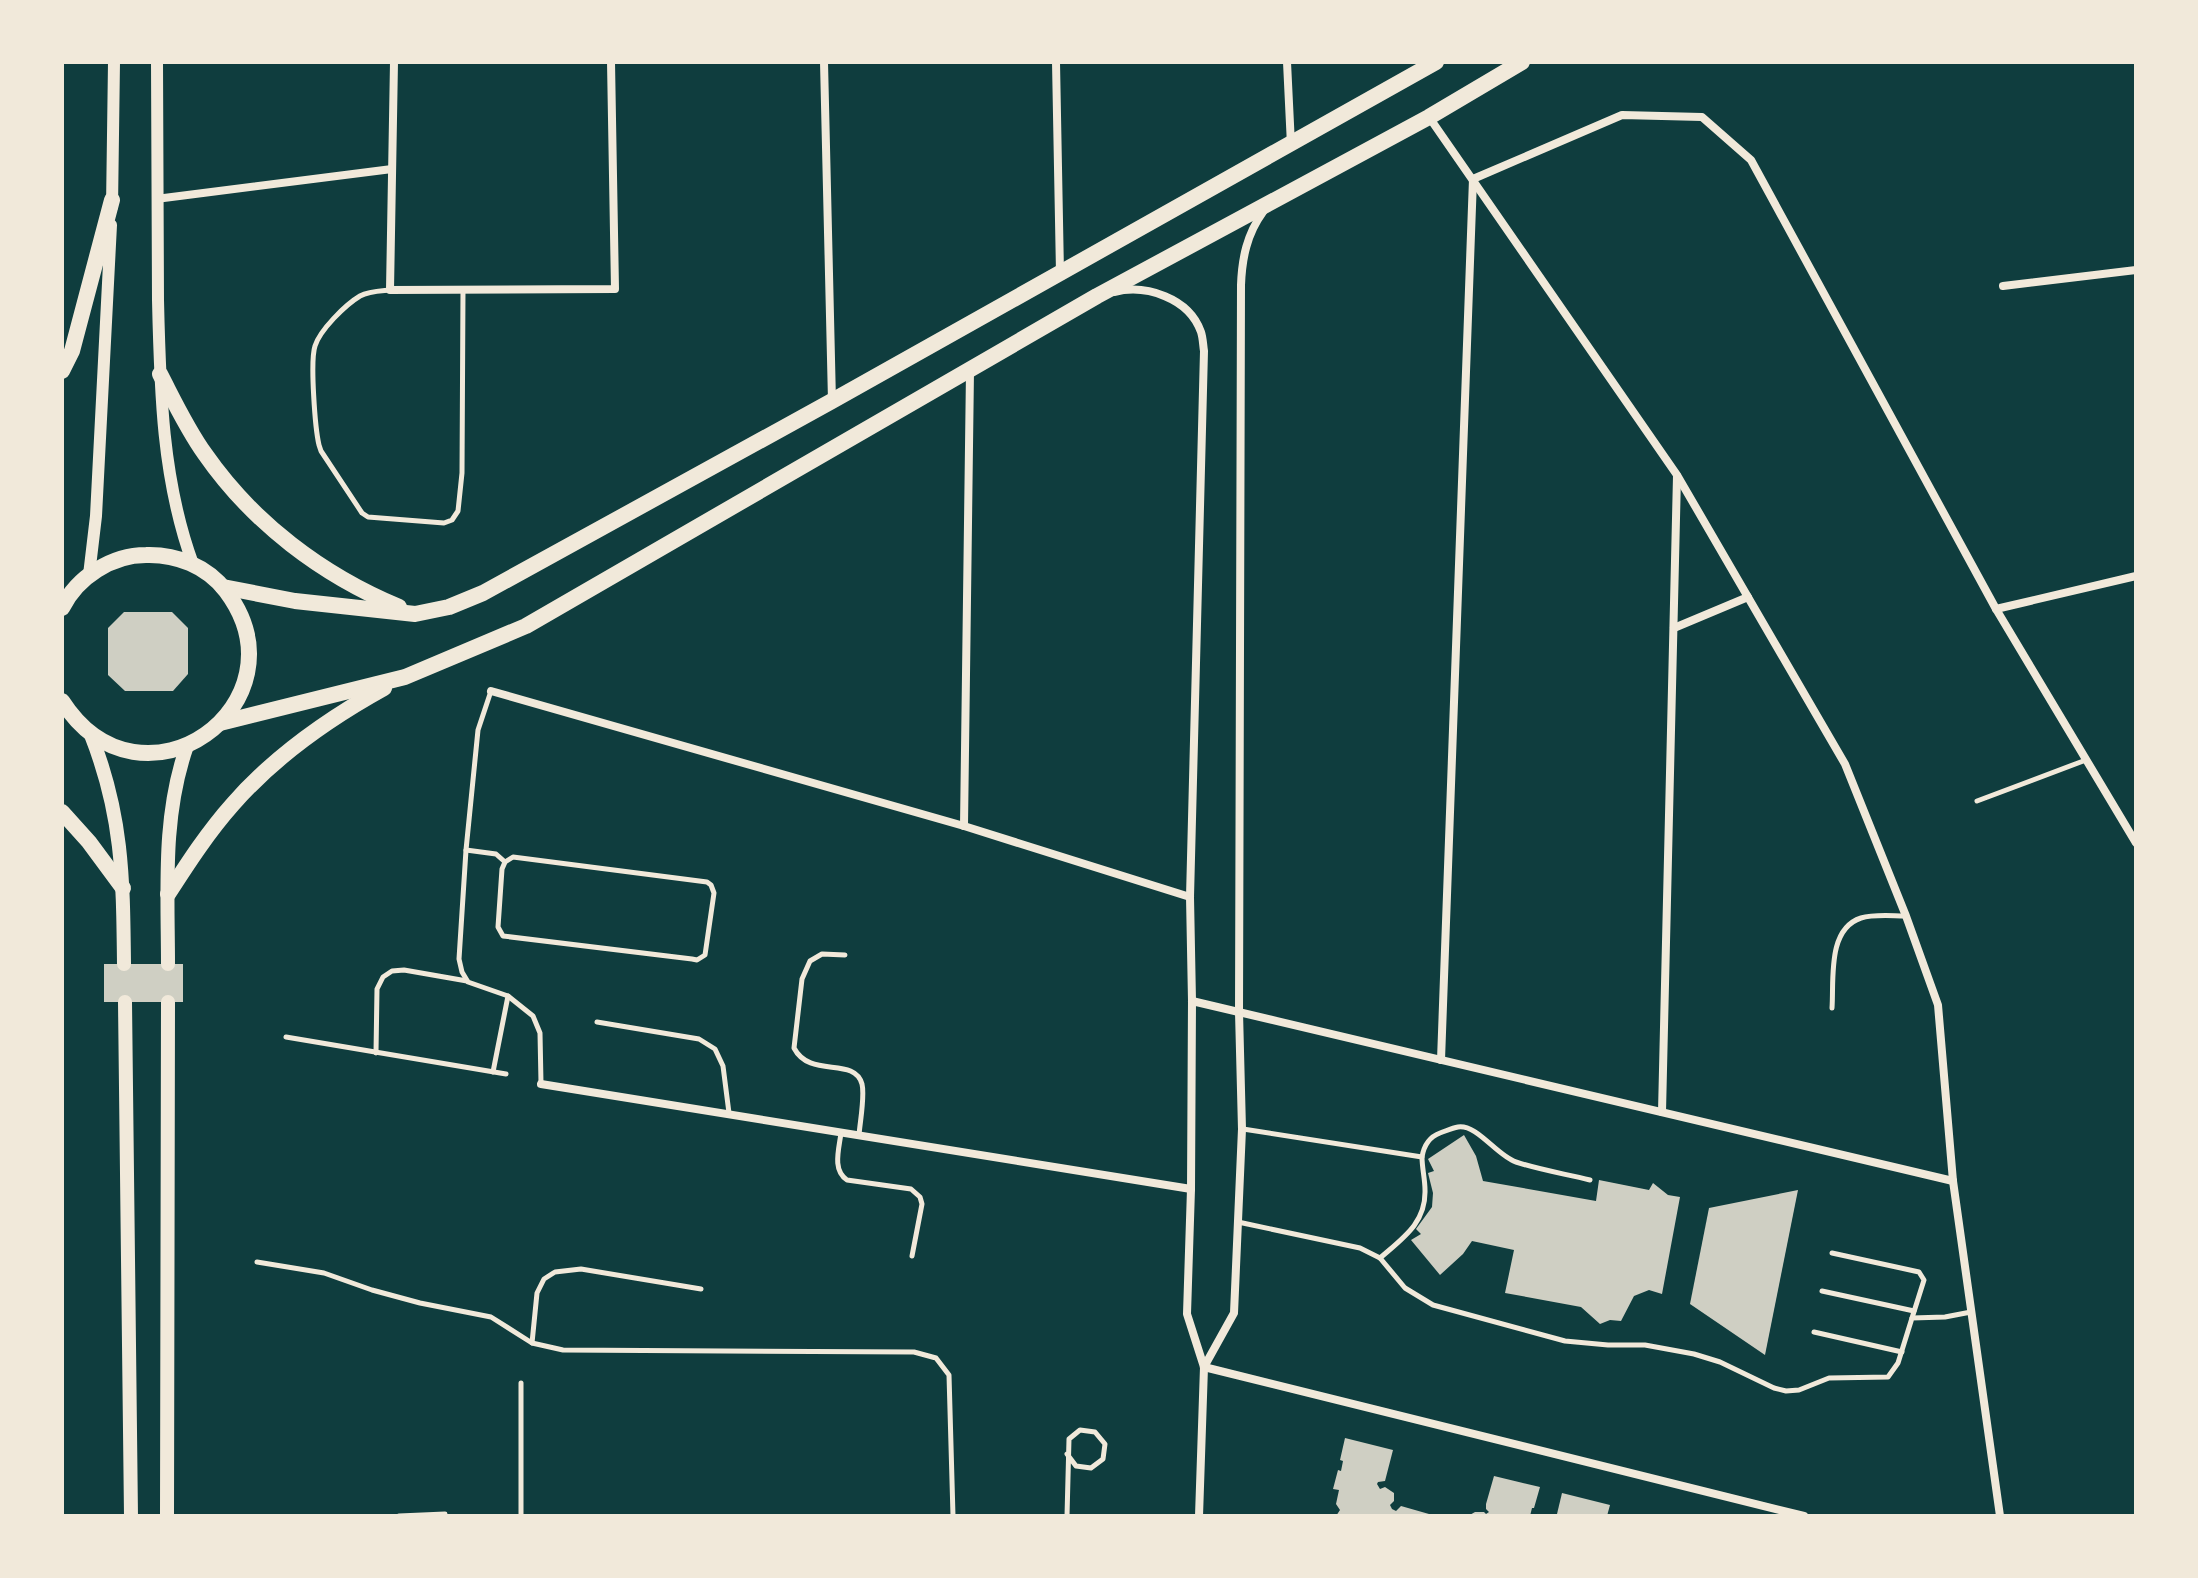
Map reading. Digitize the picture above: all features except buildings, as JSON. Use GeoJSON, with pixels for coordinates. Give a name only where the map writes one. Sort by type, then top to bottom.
{"type":"FeatureCollection","features":[{"type":"Feature","properties":{"kind":"main road"},"geometry":{"type":"LineString","coordinates":[[223,587],[295,601],[415,614],[449,607],[483,593],[1436,62]]}},
{"type":"Feature","properties":{"kind":"main road"},"geometry":{"type":"LineString","coordinates":[[168,894],[199,846],[234,803],[273,763],[317,728],[364,699],[405,677],[526,626],[1097,296],[1429,117],[1522,62]]}},
{"type":"Feature","properties":{"kind":"main road"},"geometry":{"type":"LineString","coordinates":[[62,371],[72,351],[112,200]]}},
{"type":"Feature","properties":{"kind":"main road"},"geometry":{"type":"LineString","coordinates":[[160,374],[204,453],[231,488],[262,520],[334,574],[373,596],[415,614]]}},
{"type":"Feature","properties":{"kind":"main road"},"geometry":{"type":"LineString","coordinates":[[62,608],[76,584],[104,565],[139,555],[176,558],[193,564],[223,587],[244,624],[248,645],[247,667],[233,707],[210,732],[187,746],[166,752],[123,750],[91,735],[67,714],[62,701]]}},
{"type":"Feature","properties":{"kind":"main road"},"geometry":{"type":"LineString","coordinates":[[220,723],[405,677]]}},
{"type":"Feature","properties":{"kind":"main road"},"geometry":{"type":"LineString","coordinates":[[91,735],[116,814],[123,888],[124,964]]}},
{"type":"Feature","properties":{"kind":"main road"},"geometry":{"type":"LineString","coordinates":[[168,964],[171,815],[187,746]]}},
{"type":"Feature","properties":{"kind":"main road"},"geometry":{"type":"LineString","coordinates":[[62,812],[123,888]]}},
{"type":"Feature","properties":{"kind":"main road"},"geometry":{"type":"LineString","coordinates":[[125,1002],[131,1516]]}},
{"type":"Feature","properties":{"kind":"main road"},"geometry":{"type":"LineString","coordinates":[[167,1516],[168,1002]]}},
{"type":"Feature","properties":{"kind":"street"},"geometry":{"type":"LineString","coordinates":[[76,584],[96,516],[112,200],[114,62]]}},
{"type":"Feature","properties":{"kind":"street"},"geometry":{"type":"LineString","coordinates":[[157,62],[160,374],[167,456],[177,517],[193,564]]}},
{"type":"Feature","properties":{"kind":"street"},"geometry":{"type":"LineString","coordinates":[[394,62],[390,290],[615,289],[611,62]]}},
{"type":"Feature","properties":{"kind":"street"},"geometry":{"type":"LineString","coordinates":[[824,62],[832,401]]}},
{"type":"Feature","properties":{"kind":"street"},"geometry":{"type":"LineString","coordinates":[[1056,62],[1060,273]]}},
{"type":"Feature","properties":{"kind":"street"},"geometry":{"type":"LineString","coordinates":[[1287,62],[1291,145]]}},
{"type":"Feature","properties":{"kind":"street"},"geometry":{"type":"LineString","coordinates":[[1473,179],[1622,115],[1702,117],[1751,160],[1996,609],[2136,843]]}},
{"type":"Feature","properties":{"kind":"street"},"geometry":{"type":"LineString","coordinates":[[1429,117],[1677,475],[1845,764],[1938,1005],[1953,1181],[2000,1516]]}},
{"type":"Feature","properties":{"kind":"street"},"geometry":{"type":"LineString","coordinates":[[156,199],[392,169]]}},
{"type":"Feature","properties":{"kind":"street"},"geometry":{"type":"LineString","coordinates":[[1441,1060],[1473,179]]}},
{"type":"Feature","properties":{"kind":"street"},"geometry":{"type":"LineString","coordinates":[[1204,1367],[1234,1313],[1242,1129],[1239,1012],[1241,285],[1248,238],[1255,222],[1272,200]]}},
{"type":"Feature","properties":{"kind":"street"},"geometry":{"type":"LineString","coordinates":[[2003,286],[2136,270]]}},
{"type":"Feature","properties":{"kind":"street"},"geometry":{"type":"LineString","coordinates":[[1097,296],[1134,289],[1172,300],[1194,319],[1201,332],[1204,351],[1190,897],[1191,1189],[1187,1314],[1204,1367],[1199,1516]]}},
{"type":"Feature","properties":{"kind":"street"},"geometry":{"type":"LineString","coordinates":[[964,826],[970,370]]}},
{"type":"Feature","properties":{"kind":"street"},"geometry":{"type":"LineString","coordinates":[[1662,1112],[1677,475]]}},
{"type":"Feature","properties":{"kind":"street"},"geometry":{"type":"LineString","coordinates":[[1996,609],[2136,576]]}},
{"type":"Feature","properties":{"kind":"street"},"geometry":{"type":"LineString","coordinates":[[1674,628],[1748,597]]}},
{"type":"Feature","properties":{"kind":"street"},"geometry":{"type":"LineString","coordinates":[[491,691],[964,826],[1190,897]]}},
{"type":"Feature","properties":{"kind":"street"},"geometry":{"type":"LineString","coordinates":[[1192,1001],[1953,1181]]}},
{"type":"Feature","properties":{"kind":"street"},"geometry":{"type":"LineString","coordinates":[[541,1084],[1191,1189]]}},
{"type":"Feature","properties":{"kind":"street"},"geometry":{"type":"LineString","coordinates":[[1204,1367],[1804,1516]]}},
{"type":"Feature","properties":{"kind":"lane"},"geometry":{"type":"LineString","coordinates":[[390,290],[358,297],[328,325],[315,344],[313,360],[319,445],[362,513],[368,517],[444,523],[452,520],[458,511],[462,473],[463,289]]}},
{"type":"Feature","properties":{"kind":"lane"},"geometry":{"type":"LineString","coordinates":[[468,982],[459,959],[466,850],[478,730],[491,691]]}},
{"type":"Feature","properties":{"kind":"lane"},"geometry":{"type":"LineString","coordinates":[[1977,801],[2087,759]]}},
{"type":"Feature","properties":{"kind":"lane"},"geometry":{"type":"LineString","coordinates":[[466,850],[491,852],[505,862]]}},
{"type":"Feature","properties":{"kind":"lane"},"geometry":{"type":"LineString","coordinates":[[517,857],[707,882],[714,893],[705,955],[697,960],[503,936],[498,927],[505,862],[517,857]]}},
{"type":"Feature","properties":{"kind":"lane"},"geometry":{"type":"LineString","coordinates":[[1832,1008],[1836,944],[1846,926],[1862,918],[1906,916]]}},
{"type":"Feature","properties":{"kind":"lane"},"geometry":{"type":"LineString","coordinates":[[845,955],[822,954],[810,961],[802,979],[794,1048],[799,1058],[813,1065],[846,1069],[857,1075],[862,1085],[859,1135]]}},
{"type":"Feature","properties":{"kind":"lane"},"geometry":{"type":"LineString","coordinates":[[376,1053],[377,989],[383,977],[392,971],[404,970],[468,982],[508,996],[526,1009],[537,1024],[541,1084]]}},
{"type":"Feature","properties":{"kind":"lane"},"geometry":{"type":"LineString","coordinates":[[493,1072],[508,996]]}},
{"type":"Feature","properties":{"kind":"lane"},"geometry":{"type":"LineString","coordinates":[[597,1022],[699,1039],[715,1049],[723,1066],[729,1114]]}},
{"type":"Feature","properties":{"kind":"lane"},"geometry":{"type":"LineString","coordinates":[[286,1037],[506,1074]]}},
{"type":"Feature","properties":{"kind":"lane"},"geometry":{"type":"LineString","coordinates":[[1380,1258],[1421,1217],[1425,1202],[1423,1150],[1433,1136],[1468,1127],[1498,1153],[1514,1162],[1590,1180]]}},
{"type":"Feature","properties":{"kind":"lane"},"geometry":{"type":"LineString","coordinates":[[1242,1129],[1422,1157]]}},
{"type":"Feature","properties":{"kind":"lane"},"geometry":{"type":"LineString","coordinates":[[841,1132],[837,1166],[841,1177],[911,1189],[920,1197],[922,1204],[912,1256]]}},
{"type":"Feature","properties":{"kind":"lane"},"geometry":{"type":"LineString","coordinates":[[1238,1222],[1360,1248],[1380,1258],[1405,1288],[1433,1305],[1565,1341],[1645,1345],[1694,1354],[1786,1391],[1799,1390],[1829,1378],[1888,1377],[1902,1352],[1924,1280],[1919,1272],[1832,1253]]}},
{"type":"Feature","properties":{"kind":"lane"},"geometry":{"type":"LineString","coordinates":[[257,1262],[324,1273],[420,1303],[491,1317],[532,1343],[563,1350],[914,1352],[936,1358],[949,1375],[953,1516]]}},
{"type":"Feature","properties":{"kind":"lane"},"geometry":{"type":"LineString","coordinates":[[532,1343],[537,1293],[544,1279],[555,1272],[581,1269],[701,1289]]}},
{"type":"Feature","properties":{"kind":"lane"},"geometry":{"type":"LineString","coordinates":[[1822,1291],[1914,1311]]}},
{"type":"Feature","properties":{"kind":"lane"},"geometry":{"type":"LineString","coordinates":[[1912,1318],[1971,1312]]}},
{"type":"Feature","properties":{"kind":"lane"},"geometry":{"type":"LineString","coordinates":[[1814,1332],[1902,1352]]}},
{"type":"Feature","properties":{"kind":"lane"},"geometry":{"type":"LineString","coordinates":[[521,1383],[521,1516]]}},
{"type":"Feature","properties":{"kind":"lane"},"geometry":{"type":"LineString","coordinates":[[1067,1454],[1076,1466],[1091,1468],[1103,1459],[1105,1444],[1095,1432],[1080,1430],[1069,1439],[1067,1454],[1067,1516]]}},
{"type":"Feature","properties":{"kind":"lane"},"geometry":{"type":"LineString","coordinates":[[399,1516],[445,1514]]}}]}
